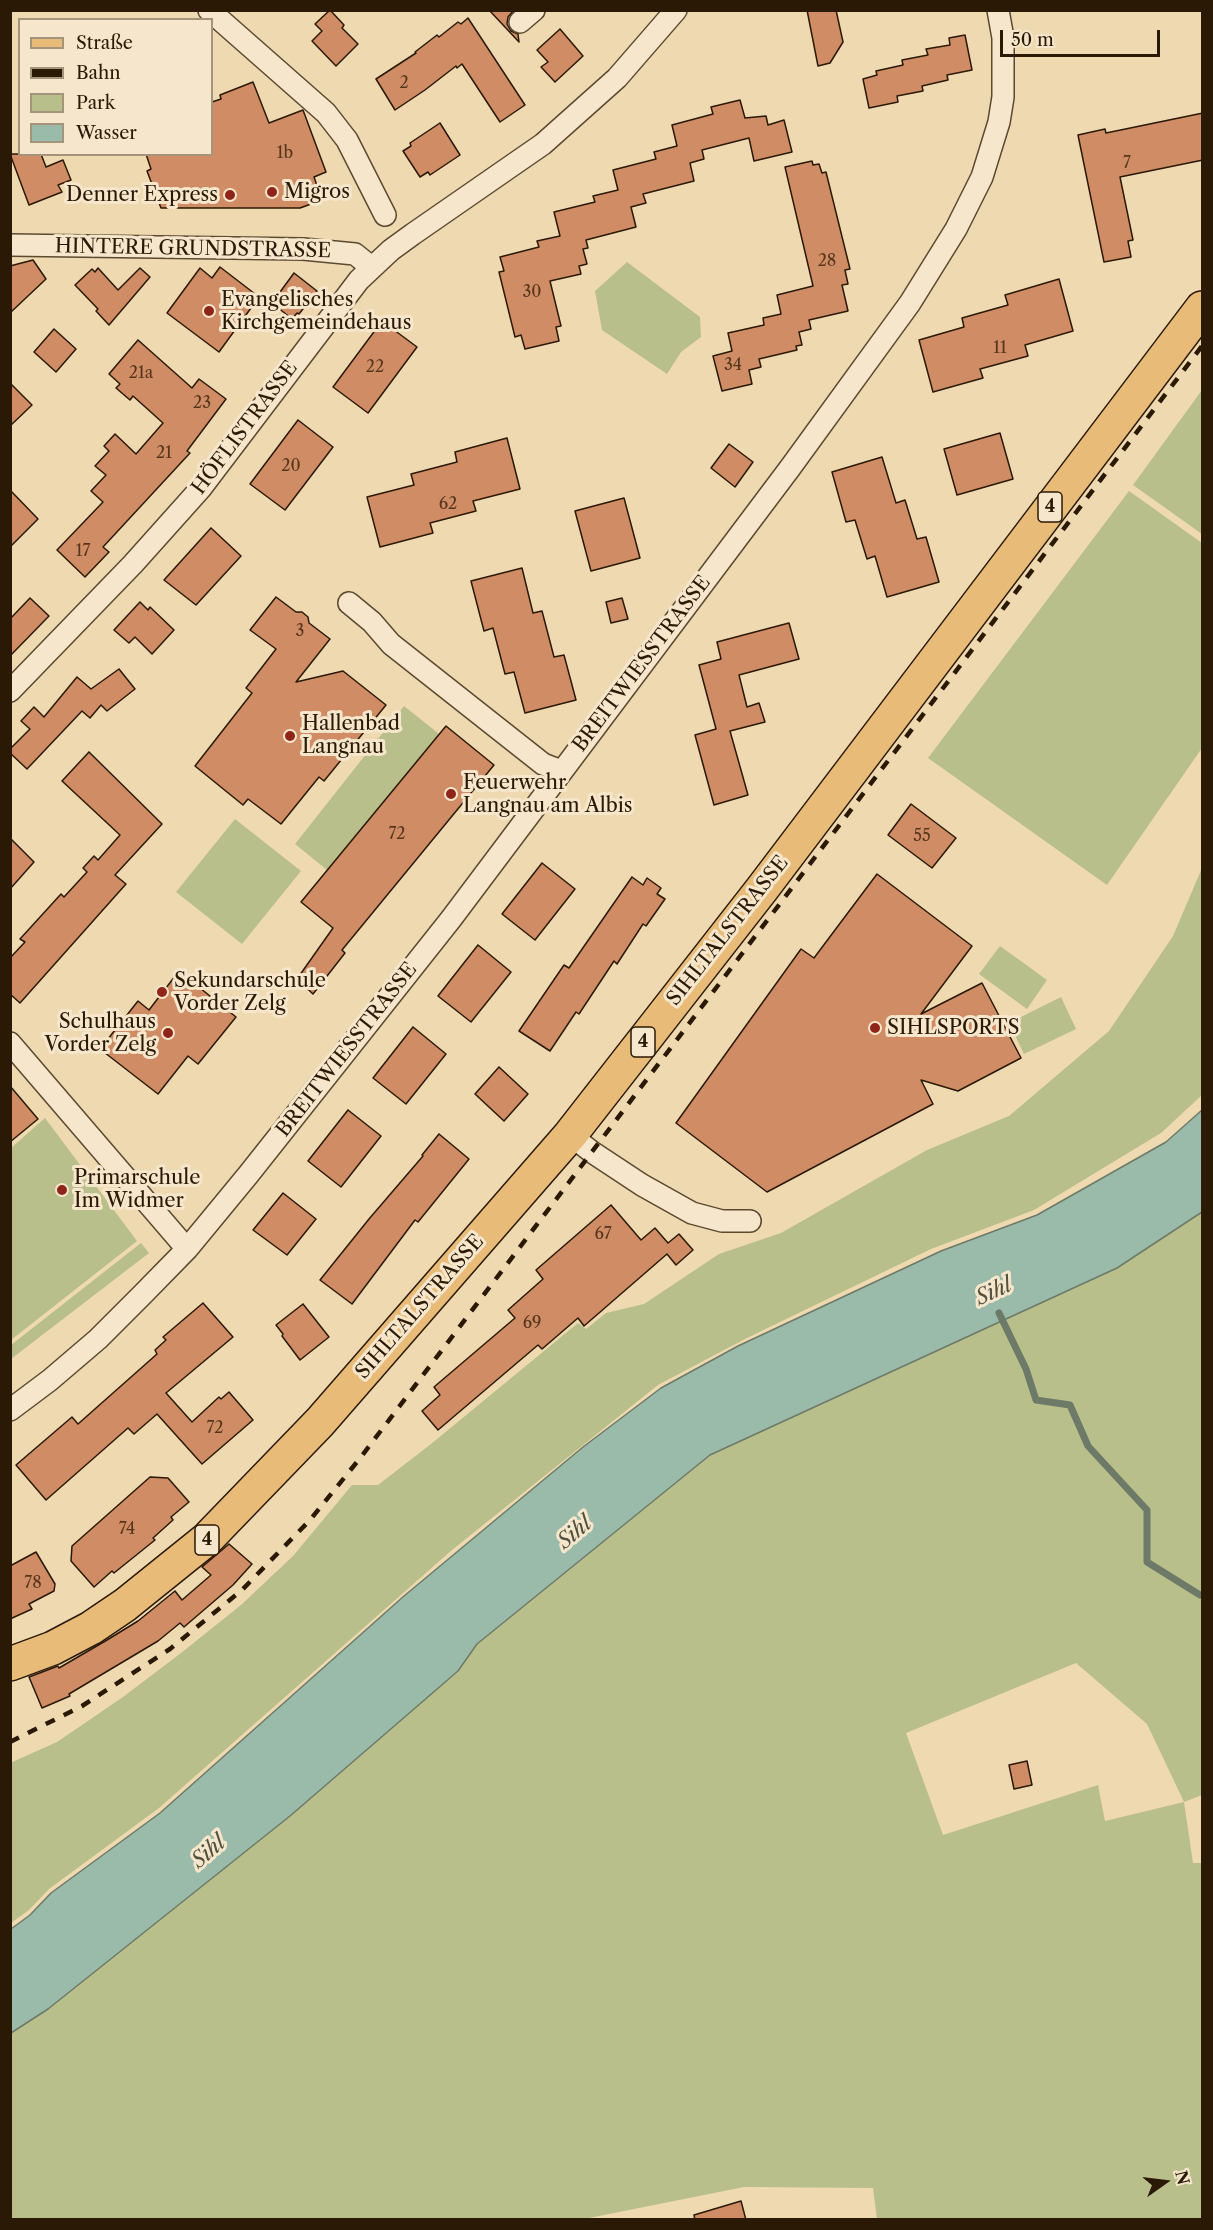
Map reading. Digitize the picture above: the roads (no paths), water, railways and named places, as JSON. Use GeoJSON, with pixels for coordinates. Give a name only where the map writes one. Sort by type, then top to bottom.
{"type":"FeatureCollection","features":[{"type":"Feature","properties":{"kind":"main road","name":"SIHLTALSTRASSE"},"geometry":{"type":"LineString","coordinates":[[10,1664],[53,1648],[91,1628],[125,1605],[207,1539],[320,1422],[570,1135],[762,889],[1203,308]]}},
{"type":"Feature","properties":{"kind":"street"},"geometry":{"type":"LineString","coordinates":[[209,10],[326,112],[347,140],[385,216]]}},
{"type":"Feature","properties":{"kind":"street","name":"HÖFLISTRASSE"},"geometry":{"type":"LineString","coordinates":[[10,692],[133,564],[201,489],[348,294],[371,267],[413,234],[543,144],[617,78],[676,10]]}},
{"type":"Feature","properties":{"kind":"street","name":"BREITWIESSTRASSE"},"geometry":{"type":"LineString","coordinates":[[10,1410],[98,1339],[187,1249],[451,919],[797,458],[909,303],[956,229],[982,177],[999,122],[1003,97],[1003,50],[998,10]]}},
{"type":"Feature","properties":{"kind":"street","name":"HINTERE GRUNDSTRASSE"},"geometry":{"type":"LineString","coordinates":[[10,245],[303,249],[355,254],[371,267]]}},
{"type":"Feature","properties":{"kind":"street"},"geometry":{"type":"LineString","coordinates":[[349,603],[372,622],[400,651],[543,764],[561,771]]}},
{"type":"Feature","properties":{"kind":"street"},"geometry":{"type":"LineString","coordinates":[[10,1043],[187,1249]]}},
{"type":"Feature","properties":{"kind":"street"},"geometry":{"type":"LineString","coordinates":[[570,1135],[642,1185],[692,1213],[722,1221],[750,1221]]}},
{"type":"Feature","properties":{"kind":"water","name":"Sihl"},"geometry":{"type":"Polygon","coordinates":[[[1202,1110],[1202,1212],[1117,1268],[710,1455],[477,1644],[458,1671],[290,1816],[48,2009],[11,2033],[11,1929],[30,1915],[51,1893],[160,1813],[404,1596],[583,1447],[661,1388],[738,1346],[941,1251],[1037,1215],[1166,1142],[1202,1110]]]}},
{"type":"Feature","properties":{"kind":"waterway","name":"Sihl"},"geometry":{"type":"LineString","coordinates":[[999,1313],[1026,1369],[1036,1400],[1070,1405],[1088,1446],[1147,1510],[1147,1562],[1200,1595]]}},
{"type":"Feature","properties":{"kind":"railway"},"geometry":{"type":"LineString","coordinates":[[10,1742],[82,1706],[170,1649],[242,1590],[310,1520],[361,1457],[1202,346]]}},
{"type":"Feature","properties":{"kind":"place","name":"Migros"},"geometry":{"type":"Point","coordinates":[272,192]}},
{"type":"Feature","properties":{"kind":"place","name":"Denner Express"},"geometry":{"type":"Point","coordinates":[230,195]}},
{"type":"Feature","properties":{"kind":"place","name":"Evangelisches Kirchgemeindehaus"},"geometry":{"type":"Point","coordinates":[209,311]}},
{"type":"Feature","properties":{"kind":"place","name":"Hallenbad Langnau"},"geometry":{"type":"Point","coordinates":[290,736]}},
{"type":"Feature","properties":{"kind":"place","name":"Feuerwehr Langnau am Albis"},"geometry":{"type":"Point","coordinates":[451,794]}},
{"type":"Feature","properties":{"kind":"place","name":"Sekundarschule Vorder Zelg"},"geometry":{"type":"Point","coordinates":[162,992]}},
{"type":"Feature","properties":{"kind":"place","name":"SIHLSPORTS"},"geometry":{"type":"Point","coordinates":[875,1028]}},
{"type":"Feature","properties":{"kind":"place","name":"Schulhaus Vorder Zelg"},"geometry":{"type":"Point","coordinates":[168,1033]}},
{"type":"Feature","properties":{"kind":"place","name":"Primarschule Im Widmer"},"geometry":{"type":"Point","coordinates":[62,1190]}}]}
